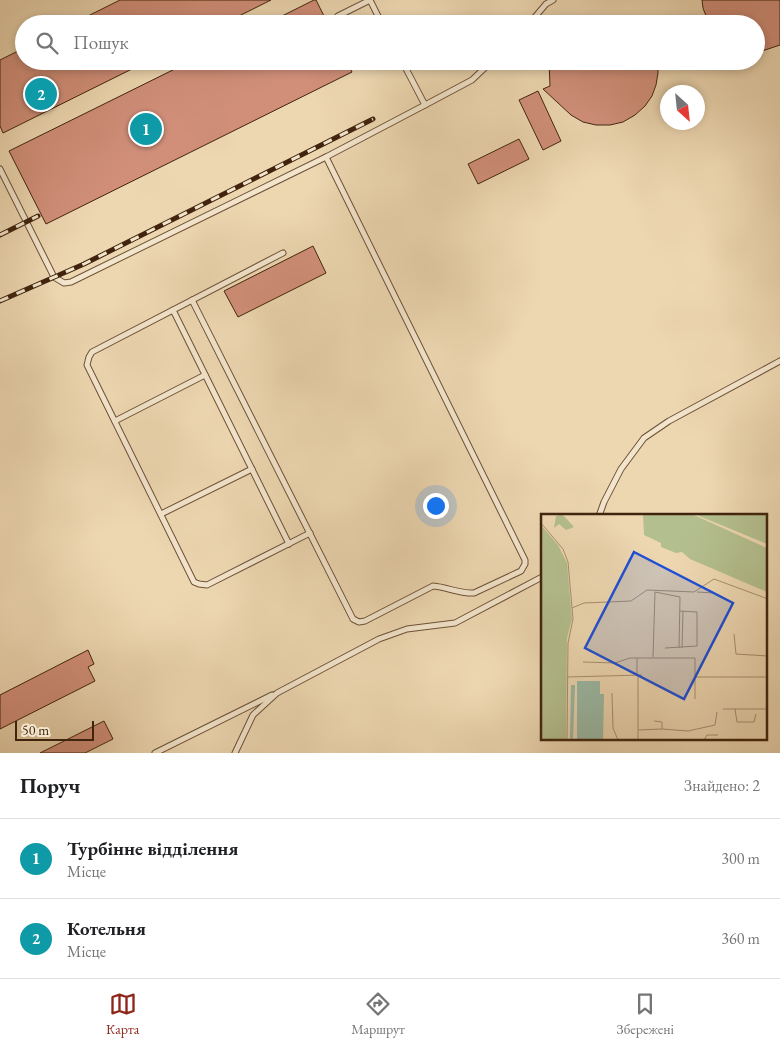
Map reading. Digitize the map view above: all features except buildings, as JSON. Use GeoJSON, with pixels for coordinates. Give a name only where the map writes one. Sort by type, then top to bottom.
{"type":"FeatureCollection","features":[{"type":"Feature","properties":{"kind":"lane"},"geometry":{"type":"LineString","coordinates":[[536,15],[546,4],[553,0]]}},
{"type":"Feature","properties":{"kind":"lane"},"geometry":{"type":"LineString","coordinates":[[340,15],[367,1],[376,15]]}},
{"type":"Feature","properties":{"kind":"lane"},"geometry":{"type":"LineString","coordinates":[[407,70],[425,105]]}},
{"type":"Feature","properties":{"kind":"lane"},"geometry":{"type":"LineString","coordinates":[[0,171],[54,277],[64,283],[71,282],[326,157],[472,80],[483,70]]}},
{"type":"Feature","properties":{"kind":"lane"},"geometry":{"type":"LineString","coordinates":[[192,300],[351,616],[359,622],[365,621],[433,586],[466,594],[474,593],[521,571],[525,560],[326,157]]}},
{"type":"Feature","properties":{"kind":"lane"},"geometry":{"type":"LineString","coordinates":[[283,253],[92,352],[87,366],[194,582],[207,585],[310,533]]}},
{"type":"Feature","properties":{"kind":"lane"},"geometry":{"type":"LineString","coordinates":[[173,310],[289,544]]}},
{"type":"Feature","properties":{"kind":"lane"},"geometry":{"type":"LineString","coordinates":[[600,514],[621,469],[644,438],[669,421],[780,361]]}},
{"type":"Feature","properties":{"kind":"lane"},"geometry":{"type":"LineString","coordinates":[[115,421],[205,375]]}},
{"type":"Feature","properties":{"kind":"lane"},"geometry":{"type":"LineString","coordinates":[[161,514],[252,469]]}},
{"type":"Feature","properties":{"kind":"lane"},"geometry":{"type":"LineString","coordinates":[[155,753],[379,639],[406,629],[455,623],[541,578]]}},
{"type":"Feature","properties":{"kind":"lane"},"geometry":{"type":"LineString","coordinates":[[235,753],[254,715],[277,692]]}},
{"type":"Feature","properties":{"kind":"railway"},"geometry":{"type":"LineString","coordinates":[[0,301],[84,264],[373,119]]}},
{"type":"Feature","properties":{"kind":"railway"},"geometry":{"type":"LineString","coordinates":[[0,235],[38,216]]}},
{"type":"Feature","properties":{"kind":"place","name":"Котельня"},"geometry":{"type":"Point","coordinates":[41,94]}},
{"type":"Feature","properties":{"kind":"place","name":"Турбінне відділення"},"geometry":{"type":"Point","coordinates":[146,129]}}]}
